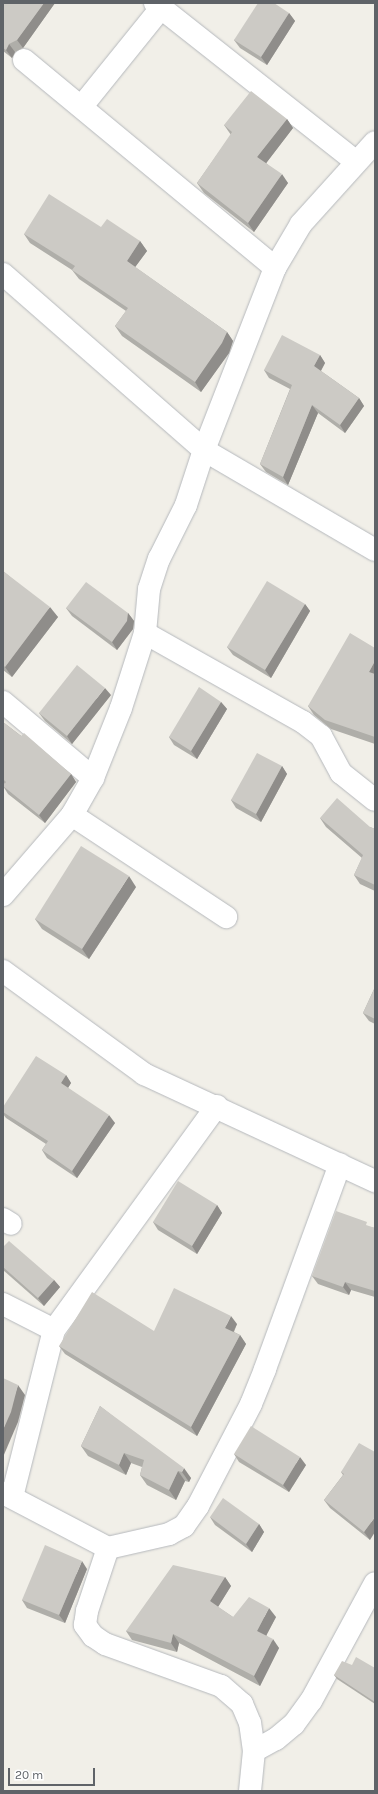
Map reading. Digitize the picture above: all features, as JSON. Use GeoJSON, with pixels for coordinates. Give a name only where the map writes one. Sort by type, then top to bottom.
{"type":"FeatureCollection","features":[{"type":"Feature","properties":{"kind":"street"},"geometry":{"type":"LineString","coordinates":[[82,106],[158,5],[356,162]]}},
{"type":"Feature","properties":{"kind":"street"},"geometry":{"type":"LineString","coordinates":[[24,60],[82,106],[275,268]]}},
{"type":"Feature","properties":{"kind":"street"},"geometry":{"type":"LineString","coordinates":[[3,895],[72,815],[93,778],[121,708],[145,634],[149,589],[159,559],[186,505],[204,450],[275,268],[301,224],[375,142]]}},
{"type":"Feature","properties":{"kind":"street"},"geometry":{"type":"LineString","coordinates":[[3,274],[204,450],[375,550]]}},
{"type":"Feature","properties":{"kind":"street"},"geometry":{"type":"LineString","coordinates":[[145,634],[303,722],[321,736],[341,773],[375,800]]}},
{"type":"Feature","properties":{"kind":"street"},"geometry":{"type":"LineString","coordinates":[[3,702],[93,778]]}},
{"type":"Feature","properties":{"kind":"street"},"geometry":{"type":"LineString","coordinates":[[72,815],[226,918]]}},
{"type":"Feature","properties":{"kind":"street"},"geometry":{"type":"LineString","coordinates":[[3,971],[144,1074],[217,1106],[375,1181]]}},
{"type":"Feature","properties":{"kind":"street"},"geometry":{"type":"LineString","coordinates":[[217,1106],[54,1330],[7,1495],[108,1548],[168,1534],[184,1526],[198,1506],[262,1376],[340,1164]]}},
{"type":"Feature","properties":{"kind":"street"},"geometry":{"type":"LineString","coordinates":[[3,1304],[54,1330]]}},
{"type":"Feature","properties":{"kind":"street"},"geometry":{"type":"LineString","coordinates":[[108,1548],[87,1611],[85,1625],[93,1636],[104,1644],[221,1686],[242,1704],[250,1723],[254,1751],[250,1791]]}},
{"type":"Feature","properties":{"kind":"street"},"geometry":{"type":"LineString","coordinates":[[254,1751],[276,1739],[294,1724],[311,1701],[375,1583]]}},
{"type":"Feature","properties":{"kind":"building"},"geometry":{"type":"Polygon","coordinates":[[[3,3],[44,3],[17,40],[9,44],[6,50],[3,48],[3,3]]]}},
{"type":"Feature","properties":{"kind":"building"},"geometry":{"type":"Polygon","coordinates":[[[258,3],[274,3],[289,13],[261,57],[234,40],[258,3]]]}},
{"type":"Feature","properties":{"kind":"building"},"geometry":{"type":"Polygon","coordinates":[[[251,91],[287,119],[257,157],[282,174],[248,223],[197,183],[232,132],[224,125],[251,91]]]}},
{"type":"Feature","properties":{"kind":"building"},"geometry":{"type":"Polygon","coordinates":[[[49,194],[101,227],[107,219],[140,241],[127,261],[227,332],[222,343],[195,382],[115,326],[128,308],[72,270],[75,266],[24,234],[49,194]]]}},
{"type":"Feature","properties":{"kind":"building"},"geometry":{"type":"Polygon","coordinates":[[[282,335],[320,355],[314,366],[359,398],[340,425],[312,405],[283,477],[260,464],[292,385],[264,370],[282,335]]]}},
{"type":"Feature","properties":{"kind":"building"},"geometry":{"type":"Polygon","coordinates":[[[3,571],[50,607],[5,667],[3,665],[3,571]]]}},
{"type":"Feature","properties":{"kind":"building"},"geometry":{"type":"Polygon","coordinates":[[[267,581],[305,604],[265,670],[227,647],[267,581]]]}},
{"type":"Feature","properties":{"kind":"building"},"geometry":{"type":"Polygon","coordinates":[[[86,582],[128,613],[127,621],[112,642],[66,608],[86,582]]]}},
{"type":"Feature","properties":{"kind":"building"},"geometry":{"type":"Polygon","coordinates":[[[350,633],[375,648],[375,661],[369,672],[375,674],[375,737],[325,720],[308,706],[350,633]]]}},
{"type":"Feature","properties":{"kind":"building"},"geometry":{"type":"Polygon","coordinates":[[[77,665],[105,688],[67,736],[39,713],[77,665]]]}},
{"type":"Feature","properties":{"kind":"building"},"geometry":{"type":"Polygon","coordinates":[[[199,687],[221,702],[191,751],[169,737],[199,687]]]}},
{"type":"Feature","properties":{"kind":"building"},"geometry":{"type":"Polygon","coordinates":[[[3,722],[21,736],[24,733],[71,774],[39,815],[3,786],[6,782],[3,779],[3,722]]]}},
{"type":"Feature","properties":{"kind":"building"},"geometry":{"type":"Polygon","coordinates":[[[257,753],[282,766],[256,814],[231,800],[257,753]]]}},
{"type":"Feature","properties":{"kind":"building"},"geometry":{"type":"Polygon","coordinates":[[[337,798],[370,827],[375,829],[375,885],[354,875],[363,855],[320,818],[337,798]]]}},
{"type":"Feature","properties":{"kind":"building"},"geometry":{"type":"Polygon","coordinates":[[[81,846],[129,876],[82,949],[35,919],[81,846]]]}},
{"type":"Feature","properties":{"kind":"building"},"geometry":{"type":"Polygon","coordinates":[[[375,987],[375,1019],[363,1013],[375,987]]]}},
{"type":"Feature","properties":{"kind":"building"},"geometry":{"type":"Polygon","coordinates":[[[36,1056],[66,1075],[61,1083],[109,1115],[72,1171],[42,1150],[48,1141],[3,1112],[3,1107],[36,1056]]]}},
{"type":"Feature","properties":{"kind":"building"},"geometry":{"type":"Polygon","coordinates":[[[178,1181],[217,1205],[192,1246],[153,1222],[178,1181]]]}},
{"type":"Feature","properties":{"kind":"building"},"geometry":{"type":"Polygon","coordinates":[[[336,1211],[367,1222],[366,1225],[375,1228],[375,1291],[345,1282],[343,1287],[312,1276],[336,1211]]]}},
{"type":"Feature","properties":{"kind":"building"},"geometry":{"type":"Polygon","coordinates":[[[9,1241],[54,1280],[38,1298],[3,1267],[3,1247],[9,1241]]]}},
{"type":"Feature","properties":{"kind":"building"},"geometry":{"type":"Polygon","coordinates":[[[174,1288],[231,1316],[225,1328],[240,1335],[191,1427],[59,1346],[92,1292],[154,1331],[174,1288]]]}},
{"type":"Feature","properties":{"kind":"building"},"geometry":{"type":"Polygon","coordinates":[[[3,1378],[18,1385],[11,1412],[3,1430],[3,1378]]]}},
{"type":"Feature","properties":{"kind":"building"},"geometry":{"type":"Polygon","coordinates":[[[100,1406],[184,1468],[182,1472],[178,1471],[169,1490],[140,1475],[144,1460],[124,1453],[119,1465],[81,1446],[100,1406]]]}},
{"type":"Feature","properties":{"kind":"building"},"geometry":{"type":"Polygon","coordinates":[[[251,1426],[300,1457],[283,1485],[234,1454],[251,1426]]]}},
{"type":"Feature","properties":{"kind":"building"},"geometry":{"type":"Polygon","coordinates":[[[359,1443],[375,1452],[375,1517],[364,1532],[324,1500],[344,1474],[341,1472],[359,1443]]]}},
{"type":"Feature","properties":{"kind":"building"},"geometry":{"type":"Polygon","coordinates":[[[223,1498],[259,1524],[246,1544],[210,1517],[223,1498]]]}},
{"type":"Feature","properties":{"kind":"building"},"geometry":{"type":"Polygon","coordinates":[[[45,1545],[82,1561],[59,1615],[22,1600],[45,1545]]]}},
{"type":"Feature","properties":{"kind":"building"},"geometry":{"type":"Polygon","coordinates":[[[173,1565],[225,1577],[210,1601],[233,1617],[249,1597],[269,1608],[257,1631],[273,1639],[254,1676],[173,1634],[171,1643],[126,1631],[173,1565]]]}},
{"type":"Feature","properties":{"kind":"building"},"geometry":{"type":"Polygon","coordinates":[[[356,1657],[375,1668],[375,1702],[334,1675],[342,1661],[352,1665],[356,1657]]]}}]}
